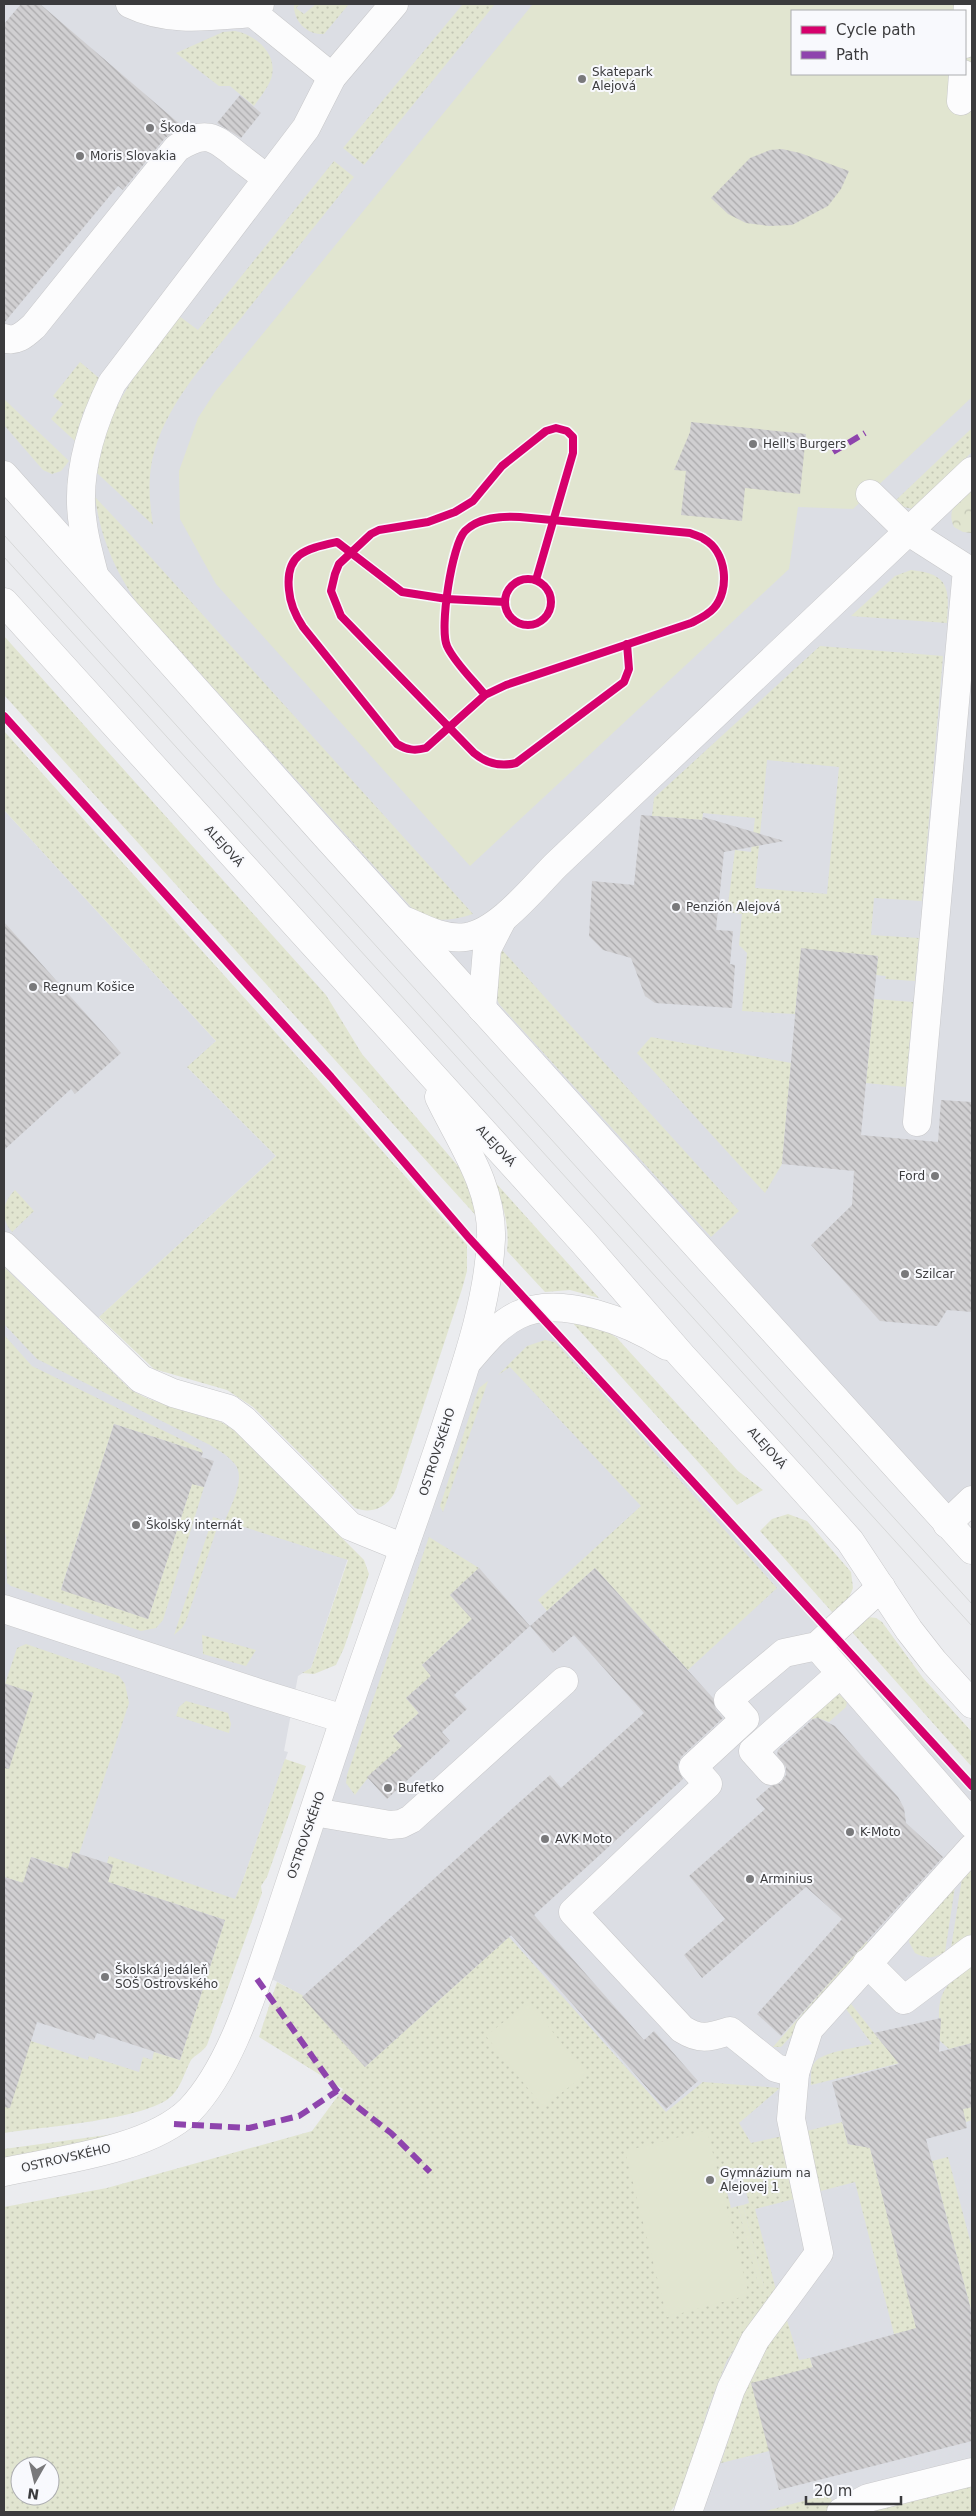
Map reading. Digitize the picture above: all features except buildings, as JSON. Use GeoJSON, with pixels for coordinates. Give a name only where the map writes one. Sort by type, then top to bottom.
{"type":"FeatureCollection","features":[{"type":"Feature","properties":{"kind":"street"},"geometry":{"type":"LineString","coordinates":[[130,4],[154,14],[251,7],[332,77]]}},
{"type":"Feature","properties":{"kind":"street"},"geometry":{"type":"LineString","coordinates":[[95,578],[82,524],[82,502],[88,439],[98,410],[112,383],[306,128],[332,77],[394,4]]}},
{"type":"Feature","properties":{"kind":"street"},"geometry":{"type":"LineString","coordinates":[[966,31],[968,4]]}},
{"type":"Feature","properties":{"kind":"street"},"geometry":{"type":"LineString","coordinates":[[961,101],[963,75]]}},
{"type":"Feature","properties":{"kind":"street"},"geometry":{"type":"LineString","coordinates":[[4,338],[18,339],[34,326],[177,148],[189,141],[211,138],[221,141],[267,179]]}},
{"type":"Feature","properties":{"kind":"street"},"geometry":{"type":"LineString","coordinates":[[482,1009],[487,949],[502,920],[556,865],[972,471]]}},
{"type":"Feature","properties":{"kind":"street"},"geometry":{"type":"LineString","coordinates":[[4,475],[482,1009],[972,1550]]}},
{"type":"Feature","properties":{"kind":"street"},"geometry":{"type":"LineString","coordinates":[[870,494],[908,532],[966,569],[917,1122]]}},
{"type":"Feature","properties":{"kind":"street","name":"ALEJOVÁ"},"geometry":{"type":"LineString","coordinates":[[4,602],[425,1070],[584,1243],[682,1356],[850,1542],[929,1656],[972,1704]]}},
{"type":"Feature","properties":{"kind":"street"},"geometry":{"type":"LineString","coordinates":[[402,920],[440,935],[465,937],[502,920]]}},
{"type":"Feature","properties":{"kind":"street","name":"OSTROVSKÉHO"},"geometry":{"type":"LineString","coordinates":[[4,2172],[89,2154],[151,2136],[174,2124],[202,2096],[225,2060],[257,1979],[466,1363],[488,1267],[490,1214],[487,1196],[425,1070]]}},
{"type":"Feature","properties":{"kind":"street"},"geometry":{"type":"LineString","coordinates":[[4,1246],[141,1379],[173,1393],[229,1409],[244,1420],[350,1526],[404,1548]]}},
{"type":"Feature","properties":{"kind":"street"},"geometry":{"type":"LineString","coordinates":[[466,1363],[505,1323],[519,1315],[546,1307],[569,1308],[596,1315],[659,1341],[682,1356]]}},
{"type":"Feature","properties":{"kind":"street"},"geometry":{"type":"LineString","coordinates":[[948,1524],[972,1500]]}},
{"type":"Feature","properties":{"kind":"street"},"geometry":{"type":"LineString","coordinates":[[794,2073],[776,2068],[730,2031],[709,2037],[695,2037],[682,2029],[573,1912],[708,1784],[692,1767],[745,1719],[728,1700],[784,1653],[817,1646],[882,1587]]}},
{"type":"Feature","properties":{"kind":"street"},"geometry":{"type":"LineString","coordinates":[[4,1609],[344,1719]]}},
{"type":"Feature","properties":{"kind":"street"},"geometry":{"type":"LineString","coordinates":[[817,1646],[972,1824]]}},
{"type":"Feature","properties":{"kind":"street"},"geometry":{"type":"LineString","coordinates":[[771,1771],[753,1751],[840,1674]]}},
{"type":"Feature","properties":{"kind":"street"},"geometry":{"type":"LineString","coordinates":[[314,1812],[390,1825],[401,1824],[411,1819],[564,1681]]}},
{"type":"Feature","properties":{"kind":"street"},"geometry":{"type":"LineString","coordinates":[[689,2511],[732,2389],[755,2340],[819,2253],[792,2134],[791,2106],[794,2073],[809,2030],[972,1848]]}},
{"type":"Feature","properties":{"kind":"street"},"geometry":{"type":"LineString","coordinates":[[867,1963],[904,2000],[972,1949]]}},
{"type":"Feature","properties":{"kind":"street"},"geometry":{"type":"LineString","coordinates":[[841,2512],[868,2498],[972,2472]]}},
{"type":"Feature","properties":{"kind":"shaded area"},"geometry":{"type":"Polygon","coordinates":[[[4,4],[972,4],[972,1510],[947,1524],[4,475],[4,4]]]}},
{"type":"Feature","properties":{"kind":"shaded area"},"geometry":{"type":"Polygon","coordinates":[[[4,810],[216,1041],[188,1068],[276,1156],[74,1340],[136,1401],[231,1432],[348,1558],[311,1668],[298,1676],[284,1751],[288,1752],[244,1877],[190,2062],[120,2112],[4,2129],[4,810]]]}},
{"type":"Feature","properties":{"kind":"shaded area"},"geometry":{"type":"Polygon","coordinates":[[[535,1309],[972,1786],[972,2512],[688,2512],[298,1993],[259,1972],[464,1372],[535,1309]]]}},
{"type":"Feature","properties":{"kind":"green space"},"geometry":{"type":"Polygon","coordinates":[[[294,4],[300,4],[296,8],[304,14],[316,4],[349,4],[324,34],[318,34],[302,26],[296,16],[294,4]]]}},
{"type":"Feature","properties":{"kind":"green space"},"geometry":{"type":"Polygon","coordinates":[[[463,4],[495,4],[364,165],[343,148],[463,4]]]}},
{"type":"Feature","properties":{"kind":"green space"},"geometry":{"type":"Polygon","coordinates":[[[533,4],[972,4],[972,397],[853,509],[798,507],[789,569],[470,866],[216,584],[180,519],[179,471],[198,418],[215,392],[533,4]]]}},
{"type":"Feature","properties":{"kind":"green space"},"geometry":{"type":"Polygon","coordinates":[[[235,31],[258,41],[269,54],[272,62],[271,79],[254,106],[230,86],[219,86],[176,53],[223,32],[235,31]]]}},
{"type":"Feature","properties":{"kind":"green space"},"geometry":{"type":"Polygon","coordinates":[[[334,161],[354,177],[204,363],[170,413],[152,458],[150,497],[153,525],[97,473],[108,428],[117,408],[138,371],[179,316],[198,330],[334,161]]]}},
{"type":"Feature","properties":{"kind":"green space"},"geometry":{"type":"Polygon","coordinates":[[[80,362],[99,378],[83,413],[75,441],[51,419],[63,404],[53,396],[80,362]]]}},
{"type":"Feature","properties":{"kind":"green space"},"geometry":{"type":"Polygon","coordinates":[[[4,399],[69,461],[61,471],[52,474],[43,470],[4,425],[4,399]]]}},
{"type":"Feature","properties":{"kind":"green space"},"geometry":{"type":"Polygon","coordinates":[[[972,428],[972,452],[913,509],[899,506],[894,502],[972,428]]]}},
{"type":"Feature","properties":{"kind":"green space"},"geometry":{"type":"Polygon","coordinates":[[[972,484],[972,533],[963,532],[954,527],[951,514],[959,498],[972,484]]]}},
{"type":"Feature","properties":{"kind":"green space"},"geometry":{"type":"Polygon","coordinates":[[[95,497],[473,914],[447,920],[420,917],[137,603],[110,553],[101,526],[95,497]]]}},
{"type":"Feature","properties":{"kind":"green space"},"geometry":{"type":"Polygon","coordinates":[[[911,570],[934,575],[945,586],[948,601],[947,623],[851,616],[895,576],[911,570]]]}},
{"type":"Feature","properties":{"kind":"green space"},"geometry":{"type":"Polygon","coordinates":[[[4,636],[326,995],[362,1054],[464,1173],[480,1220],[4,695],[4,636]]]}},
{"type":"Feature","properties":{"kind":"green space"},"geometry":{"type":"Polygon","coordinates":[[[820,646],[943,656],[922,901],[874,898],[871,935],[919,938],[915,981],[885,979],[886,976],[876,975],[878,956],[802,949],[795,1014],[742,1011],[747,953],[739,945],[742,914],[727,912],[735,850],[751,852],[755,818],[703,813],[702,820],[652,816],[654,798],[820,646]],[[767,760],[755,888],[827,894],[839,767],[767,760]]]}},
{"type":"Feature","properties":{"kind":"green space"},"geometry":{"type":"Polygon","coordinates":[[[4,731],[467,1245],[467,1271],[462,1289],[396,1489],[390,1500],[374,1510],[355,1508],[253,1407],[227,1390],[154,1369],[99,1317],[276,1156],[187,1067],[216,1041],[4,810],[4,731]]]}},
{"type":"Feature","properties":{"kind":"green space"},"geometry":{"type":"Polygon","coordinates":[[[502,950],[739,1211],[711,1237],[499,1004],[496,998],[494,977],[496,963],[502,950]]]}},
{"type":"Feature","properties":{"kind":"green space"},"geometry":{"type":"Polygon","coordinates":[[[874,999],[913,1002],[906,1087],[866,1083],[874,999]]]}},
{"type":"Feature","properties":{"kind":"green space"},"geometry":{"type":"Polygon","coordinates":[[[651,1037],[791,1063],[782,1164],[765,1193],[637,1053],[651,1037]]]}},
{"type":"Feature","properties":{"kind":"green space"},"geometry":{"type":"Polygon","coordinates":[[[494,1181],[599,1298],[570,1290],[545,1292],[507,1251],[508,1233],[505,1216],[494,1181]]]}},
{"type":"Feature","properties":{"kind":"green space"},"geometry":{"type":"Polygon","coordinates":[[[15,1190],[34,1211],[12,1232],[8,1227],[4,1211],[7,1200],[15,1190]]]}},
{"type":"Feature","properties":{"kind":"green space"},"geometry":{"type":"Polygon","coordinates":[[[4,1267],[130,1389],[156,1401],[210,1417],[235,1431],[364,1560],[369,1574],[344,1648],[336,1665],[314,1674],[302,1673],[311,1668],[348,1560],[225,1521],[239,1482],[237,1468],[233,1462],[210,1445],[37,1359],[4,1324],[4,1267]]]}},
{"type":"Feature","properties":{"kind":"green space"},"geometry":{"type":"Polygon","coordinates":[[[569,1319],[605,1330],[617,1338],[738,1471],[763,1490],[737,1505],[569,1319]]]}},
{"type":"Feature","properties":{"kind":"green space"},"geometry":{"type":"Polygon","coordinates":[[[4,1335],[32,1366],[201,1449],[203,1453],[114,1424],[61,1589],[148,1619],[192,1484],[204,1487],[163,1620],[156,1628],[141,1631],[7,1583],[4,1524],[4,1335]]]}},
{"type":"Feature","properties":{"kind":"green space"},"geometry":{"type":"Polygon","coordinates":[[[545,1340],[555,1342],[777,1588],[688,1670],[595,1568],[547,1611],[538,1600],[641,1506],[510,1367],[498,1375],[527,1346],[545,1340]]]}},
{"type":"Feature","properties":{"kind":"green space"},"geometry":{"type":"Polygon","coordinates":[[[488,1381],[443,1512],[440,1506],[476,1396],[479,1388],[488,1381]]]}},
{"type":"Feature","properties":{"kind":"green space"},"geometry":{"type":"Polygon","coordinates":[[[788,1514],[807,1521],[851,1572],[853,1588],[848,1600],[832,1612],[760,1531],[772,1519],[788,1514]]]}},
{"type":"Feature","properties":{"kind":"green space"},"geometry":{"type":"Polygon","coordinates":[[[213,1517],[220,1519],[186,1621],[182,1628],[174,1635],[213,1517]]]}},
{"type":"Feature","properties":{"kind":"green space"},"geometry":{"type":"Polygon","coordinates":[[[429,1537],[479,1568],[450,1595],[472,1619],[422,1665],[431,1676],[406,1698],[419,1713],[393,1736],[404,1748],[376,1769],[355,1795],[346,1783],[347,1775],[429,1537]]]}},
{"type":"Feature","properties":{"kind":"green space"},"geometry":{"type":"Polygon","coordinates":[[[868,1617],[876,1618],[882,1622],[923,1678],[972,1732],[972,1767],[851,1631],[868,1617]]]}},
{"type":"Feature","properties":{"kind":"green space"},"geometry":{"type":"Polygon","coordinates":[[[202,1635],[256,1650],[246,1666],[203,1654],[202,1635]]]}},
{"type":"Feature","properties":{"kind":"green space"},"geometry":{"type":"Polygon","coordinates":[[[26,1644],[119,1676],[125,1684],[129,1703],[79,1854],[73,1853],[68,1869],[32,1857],[23,1883],[4,1877],[4,1762],[7,1750],[14,1752],[33,1693],[5,1684],[17,1648],[26,1644]]]}},
{"type":"Feature","properties":{"kind":"green space"},"geometry":{"type":"Polygon","coordinates":[[[838,1693],[847,1702],[846,1707],[829,1722],[818,1718],[806,1720],[838,1693]]]}},
{"type":"Feature","properties":{"kind":"green space"},"geometry":{"type":"Polygon","coordinates":[[[186,1701],[228,1713],[231,1724],[229,1733],[176,1716],[179,1707],[186,1701]]]}},
{"type":"Feature","properties":{"kind":"green space"},"geometry":{"type":"Polygon","coordinates":[[[285,1759],[306,1766],[267,1877],[261,1886],[262,1893],[207,2045],[191,2060],[176,2091],[168,2099],[135,2112],[89,2122],[4,2133],[4,2091],[13,2094],[4,2061],[4,2032],[88,2060],[89,2056],[139,2072],[143,2057],[152,2060],[154,2052],[180,2060],[225,1920],[108,1882],[112,1865],[107,1863],[109,1856],[235,1899],[285,1759]]]}},
{"type":"Feature","properties":{"kind":"green space"},"geometry":{"type":"Polygon","coordinates":[[[972,1862],[972,1935],[951,1948],[963,1872],[972,1862]]]}},
{"type":"Feature","properties":{"kind":"green space"},"geometry":{"type":"Polygon","coordinates":[[[956,1880],[945,1952],[930,1957],[915,1953],[909,1942],[911,1929],[956,1880]]]}},
{"type":"Feature","properties":{"kind":"green space"},"geometry":{"type":"Polygon","coordinates":[[[509,1937],[666,2112],[703,2082],[780,2088],[739,2123],[751,2143],[783,2136],[798,2198],[755,2209],[776,2290],[727,2360],[706,2414],[698,2449],[681,2498],[670,2512],[4,2512],[4,2207],[107,2188],[312,2131],[343,2089],[259,2037],[277,1982],[302,1995],[365,2067],[509,1937]],[[742,2176],[724,2180],[731,2208],[738,2206],[760,2290],[765,2290],[743,2205],[749,2203],[742,2176]]]}},
{"type":"Feature","properties":{"kind":"green space"},"geometry":{"type":"Polygon","coordinates":[[[866,1941],[873,1947],[781,2047],[773,2047],[866,1941]]]}},
{"type":"Feature","properties":{"kind":"green space"},"geometry":{"type":"Polygon","coordinates":[[[972,1964],[972,2043],[949,2049],[939,2040],[941,2018],[939,2018],[939,2008],[941,1999],[947,1986],[972,1964]]]}},
{"type":"Feature","properties":{"kind":"green space"},"geometry":{"type":"Polygon","coordinates":[[[848,2000],[886,2048],[913,2041],[916,2059],[811,2085],[812,2067],[819,2058],[850,2048],[872,2044],[843,2005],[848,2000]]]}},
{"type":"Feature","properties":{"kind":"green space"},"geometry":{"type":"Polygon","coordinates":[[[529,2002],[586,2074],[543,2107],[486,2036],[529,2002]]]}},
{"type":"Feature","properties":{"kind":"green space"},"geometry":{"type":"Polygon","coordinates":[[[972,2107],[972,2120],[966,2122],[962,2109],[972,2107]]]}},
{"type":"Feature","properties":{"kind":"green space"},"geometry":{"type":"Polygon","coordinates":[[[842,2122],[848,2144],[867,2147],[868,2140],[917,2329],[894,2334],[855,2182],[817,2192],[803,2132],[842,2122]]]}},
{"type":"Feature","properties":{"kind":"green space"},"geometry":{"type":"Polygon","coordinates":[[[707,2130],[749,2295],[667,2317],[625,2151],[707,2130]]]}},
{"type":"Feature","properties":{"kind":"green space"},"geometry":{"type":"Polygon","coordinates":[[[129,2132],[4,2159],[4,2149],[129,2132]]]}},
{"type":"Feature","properties":{"kind":"green space"},"geometry":{"type":"Polygon","coordinates":[[[948,2157],[972,2248],[972,2314],[932,2161],[948,2157]]]}},
{"type":"Feature","properties":{"kind":"green space"},"geometry":{"type":"Polygon","coordinates":[[[743,2205],[765,2290],[760,2291],[738,2206],[743,2205]]]}},
{"type":"Feature","properties":{"kind":"green space"},"geometry":{"type":"Polygon","coordinates":[[[786,2317],[799,2360],[810,2358],[815,2377],[769,2451],[721,2463],[746,2386],[754,2368],[763,2350],[786,2317]]]}},
{"type":"Feature","properties":{"kind":"green space"},"geometry":{"type":"Polygon","coordinates":[[[972,2483],[972,2512],[859,2512],[972,2483]]]}},
{"type":"Feature","properties":{"kind":"green space"},"geometry":{"type":"Polygon","coordinates":[[[822,2496],[830,2497],[832,2501],[832,2507],[827,2512],[762,2512],[822,2496]]]}},
{"type":"Feature","properties":{"kind":"tram line"},"geometry":{"type":"LineString","coordinates":[[4,535],[972,1604]]}},
{"type":"Feature","properties":{"kind":"tram line"},"geometry":{"type":"LineString","coordinates":[[4,557],[972,1626]]}},
{"type":"Feature","properties":{"kind":"marked path"},"geometry":{"type":"LineString","coordinates":[[833,452],[865,433]]}},
{"type":"Feature","properties":{"kind":"marked path"},"geometry":{"type":"LineString","coordinates":[[257,1979],[337,2091]]}},
{"type":"Feature","properties":{"kind":"marked path"},"geometry":{"type":"LineString","coordinates":[[174,2124],[249,2128],[299,2116],[337,2091],[391,2133],[430,2172]]}},
{"type":"Feature","properties":{"kind":"cycle path"},"geometry":{"type":"LineString","coordinates":[[536,580],[573,453],[573,437],[567,431],[556,428],[546,431],[502,466],[473,501],[455,512],[428,522],[379,530],[371,534],[339,564],[331,591],[341,616],[474,753],[494,764],[516,763],[624,682],[629,669],[627,644]]}},
{"type":"Feature","properties":{"kind":"cycle path"},"geometry":{"type":"LineString","coordinates":[[485,695],[506,685],[697,620],[712,610],[719,600],[724,582],[724,572],[718,553],[712,545],[690,533],[520,517],[491,518],[471,526],[460,539],[451,569],[448,587],[446,606],[445,637],[447,646],[454,658],[485,695],[426,748],[415,750],[404,748],[397,744],[303,627],[292,605],[289,578],[290,568],[294,560],[307,551],[337,542],[402,592],[447,599],[505,602]]}},
{"type":"Feature","properties":{"kind":"cycle path"},"geometry":{"type":"LineString","coordinates":[[533,579],[545,585],[550,593],[551,602],[550,611],[545,619],[537,624],[523,625],[511,619],[506,611],[505,597],[511,585],[519,580],[533,579]]}},
{"type":"Feature","properties":{"kind":"cycle path"},"geometry":{"type":"LineString","coordinates":[[4,716],[331,1077],[469,1238],[972,1786]]}},
{"type":"Feature","properties":{"kind":"place","name":"Skatepark Alejová"},"geometry":{"type":"Point","coordinates":[582,79]}},
{"type":"Feature","properties":{"kind":"place","name":"Škoda"},"geometry":{"type":"Point","coordinates":[150,128]}},
{"type":"Feature","properties":{"kind":"place","name":"Moris Slovakia"},"geometry":{"type":"Point","coordinates":[80,156]}},
{"type":"Feature","properties":{"kind":"place","name":"Hell's Burgers"},"geometry":{"type":"Point","coordinates":[753,444]}},
{"type":"Feature","properties":{"kind":"place","name":"Penzión Alejová"},"geometry":{"type":"Point","coordinates":[676,907]}},
{"type":"Feature","properties":{"kind":"place","name":"Regnum Košice"},"geometry":{"type":"Point","coordinates":[33,987]}},
{"type":"Feature","properties":{"kind":"place","name":"Ford"},"geometry":{"type":"Point","coordinates":[935,1176]}},
{"type":"Feature","properties":{"kind":"place","name":"Szilcar"},"geometry":{"type":"Point","coordinates":[905,1274]}},
{"type":"Feature","properties":{"kind":"place","name":"Školský internát"},"geometry":{"type":"Point","coordinates":[136,1525]}},
{"type":"Feature","properties":{"kind":"place","name":"Bufetko"},"geometry":{"type":"Point","coordinates":[388,1788]}},
{"type":"Feature","properties":{"kind":"place","name":"K-Moto"},"geometry":{"type":"Point","coordinates":[850,1832]}},
{"type":"Feature","properties":{"kind":"place","name":"AVK Moto"},"geometry":{"type":"Point","coordinates":[545,1839]}},
{"type":"Feature","properties":{"kind":"place","name":"Arminius"},"geometry":{"type":"Point","coordinates":[750,1879]}},
{"type":"Feature","properties":{"kind":"place","name":"Školská jedáleň SOŠ Ostrovského"},"geometry":{"type":"Point","coordinates":[105,1977]}},
{"type":"Feature","properties":{"kind":"place","name":"Gymnázium na Alejovej 1"},"geometry":{"type":"Point","coordinates":[710,2180]}}]}
